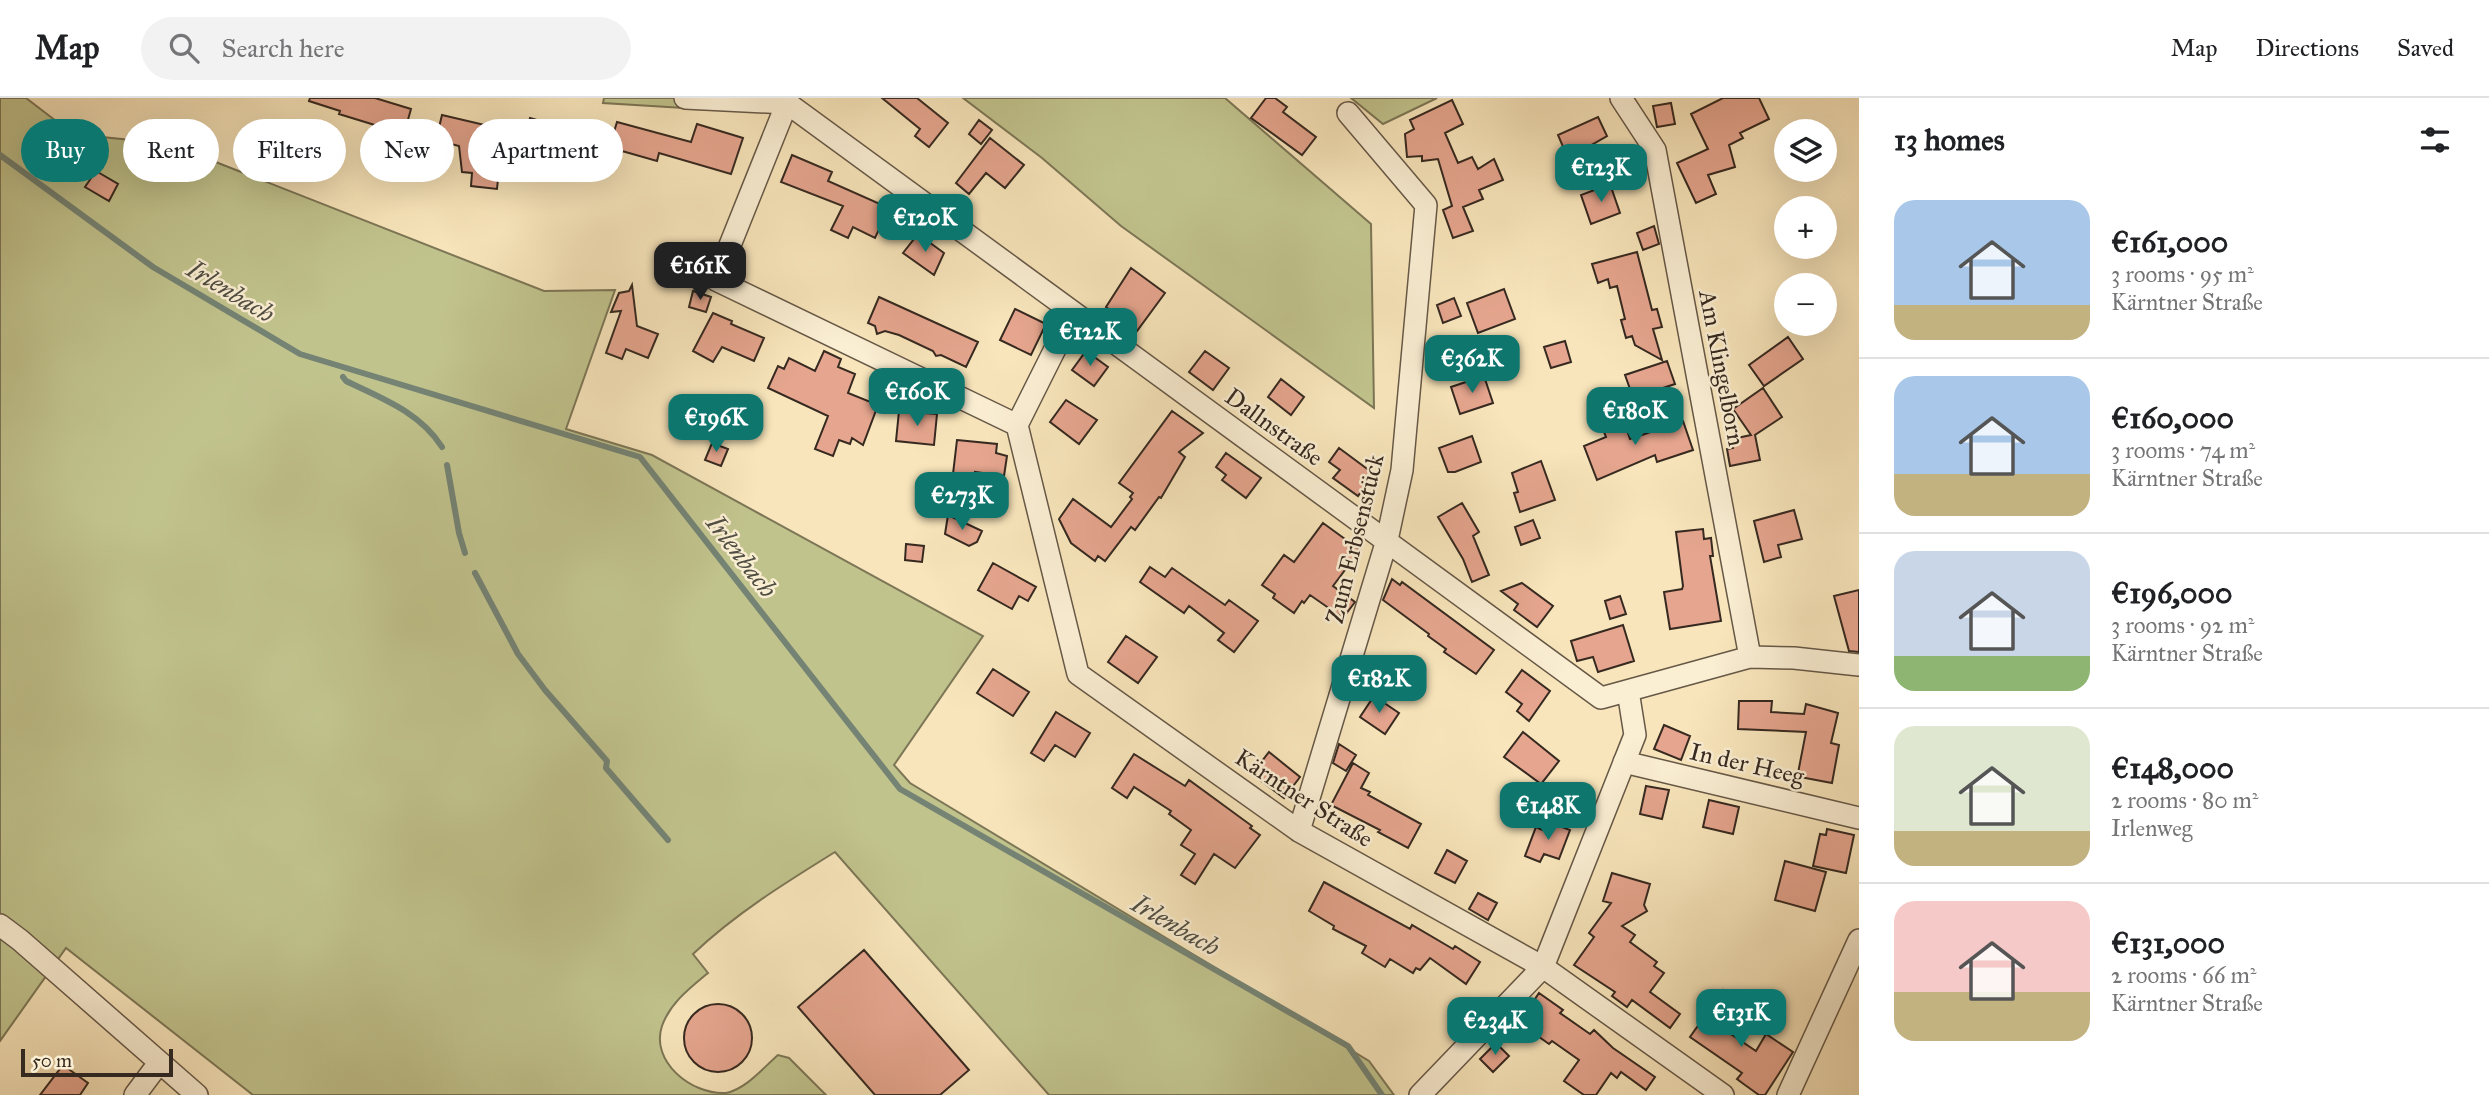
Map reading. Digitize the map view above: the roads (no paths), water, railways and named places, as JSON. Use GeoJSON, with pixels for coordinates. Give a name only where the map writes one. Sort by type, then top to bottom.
{"type":"FeatureCollection","features":[{"type":"Feature","properties":{"kind":"street"},"geometry":{"type":"LineString","coordinates":[[685,98],[788,103],[716,280],[1017,425],[1073,313]]}},
{"type":"Feature","properties":{"kind":"street","name":"Am Klingelborn"},"geometry":{"type":"LineString","coordinates":[[1621,98],[1655,149],[1750,657]]}},
{"type":"Feature","properties":{"kind":"street","name":"Dallnstraße"},"geometry":{"type":"LineString","coordinates":[[788,103],[1601,698],[1750,657],[1859,664]]}},
{"type":"Feature","properties":{"kind":"street","name":"Zum Erbsenstück"},"geometry":{"type":"LineString","coordinates":[[1299,831],[1387,540],[1402,470],[1426,205],[1348,113]]}},
{"type":"Feature","properties":{"kind":"street","name":"Kärntner Straße"},"geometry":{"type":"LineString","coordinates":[[1017,425],[1078,674],[1299,831],[1543,967],[1723,1095]]}},
{"type":"Feature","properties":{"kind":"street"},"geometry":{"type":"LineString","coordinates":[[1420,1095],[1543,967],[1634,735],[1629,691]]}},
{"type":"Feature","properties":{"kind":"street","name":"In der Heeg"},"geometry":{"type":"LineString","coordinates":[[1624,762],[1859,818]]}},
{"type":"Feature","properties":{"kind":"street"},"geometry":{"type":"LineString","coordinates":[[0,925],[197,1095]]}},
{"type":"Feature","properties":{"kind":"street"},"geometry":{"type":"LineString","coordinates":[[1788,1095],[1859,940]]}},
{"type":"Feature","properties":{"kind":"street"},"geometry":{"type":"LineString","coordinates":[[135,1095],[159,1063]]}},
{"type":"Feature","properties":{"kind":"waterway","name":"Irlenbach"},"geometry":{"type":"LineString","coordinates":[[0,155],[153,267],[300,354],[640,457],[900,789],[1348,1046],[1382,1095]]}},
{"type":"Feature","properties":{"kind":"waterway"},"geometry":{"type":"LineString","coordinates":[[343,377],[411,415],[423,424],[442,447]]}},
{"type":"Feature","properties":{"kind":"waterway"},"geometry":{"type":"LineString","coordinates":[[447,465],[465,553]]}},
{"type":"Feature","properties":{"kind":"waterway"},"geometry":{"type":"LineString","coordinates":[[475,573],[518,654],[545,690],[607,761],[606,768],[668,840]]}}]}
